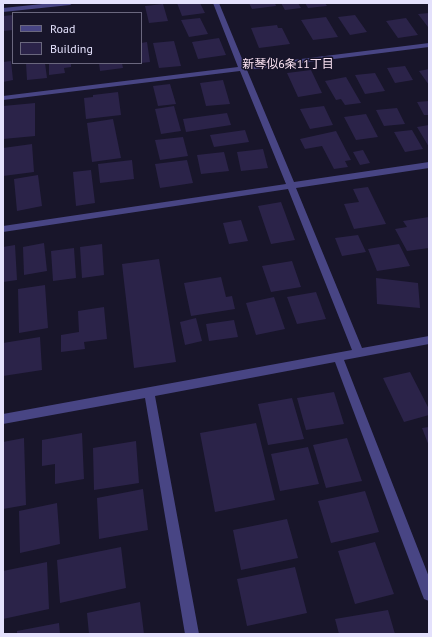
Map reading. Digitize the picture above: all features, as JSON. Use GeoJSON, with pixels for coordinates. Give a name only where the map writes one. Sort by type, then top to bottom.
{"type":"FeatureCollection","features":[{"type":"Feature","properties":{"kind":"street"},"geometry":{"type":"LineString","coordinates":[[3,10],[70,3]]}},
{"type":"Feature","properties":{"kind":"street"},"geometry":{"type":"LineString","coordinates":[[216,3],[359,353]]}},
{"type":"Feature","properties":{"kind":"street"},"geometry":{"type":"LineString","coordinates":[[3,98],[429,45]]}},
{"type":"Feature","properties":{"kind":"street"},"geometry":{"type":"LineString","coordinates":[[3,229],[429,164]]}},
{"type":"Feature","properties":{"kind":"street"},"geometry":{"type":"LineString","coordinates":[[3,420],[429,340]]}},
{"type":"Feature","properties":{"kind":"street"},"geometry":{"type":"LineString","coordinates":[[338,357],[429,594]]}},
{"type":"Feature","properties":{"kind":"street"},"geometry":{"type":"LineString","coordinates":[[149,392],[192,634]]}},
{"type":"Feature","properties":{"kind":"building"},"geometry":{"type":"Polygon","coordinates":[[[177,3],[200,3],[205,13],[182,16],[177,3]]]}},
{"type":"Feature","properties":{"kind":"building"},"geometry":{"type":"Polygon","coordinates":[[[249,3],[275,3],[276,6],[252,9],[249,3]]]}},
{"type":"Feature","properties":{"kind":"building"},"geometry":{"type":"Polygon","coordinates":[[[281,3],[298,3],[301,8],[285,10],[281,3]]]}},
{"type":"Feature","properties":{"kind":"building"},"geometry":{"type":"Polygon","coordinates":[[[305,3],[325,3],[327,6],[308,8],[305,3]]]}},
{"type":"Feature","properties":{"kind":"building"},"geometry":{"type":"Polygon","coordinates":[[[163,4],[168,21],[149,23],[145,6],[163,4]]]}},
{"type":"Feature","properties":{"kind":"building"},"geometry":{"type":"Polygon","coordinates":[[[429,13],[429,27],[428,27],[418,14],[429,13]]]}},
{"type":"Feature","properties":{"kind":"building"},"geometry":{"type":"Polygon","coordinates":[[[12,15],[12,30],[3,31],[3,16],[12,15]]]}},
{"type":"Feature","properties":{"kind":"building"},"geometry":{"type":"Polygon","coordinates":[[[355,15],[367,32],[350,35],[338,17],[355,15]]]}},
{"type":"Feature","properties":{"kind":"building"},"geometry":{"type":"Polygon","coordinates":[[[326,17],[338,37],[313,40],[301,20],[326,17]]]}},
{"type":"Feature","properties":{"kind":"building"},"geometry":{"type":"Polygon","coordinates":[[[200,18],[208,34],[189,37],[181,20],[200,18]]]}},
{"type":"Feature","properties":{"kind":"building"},"geometry":{"type":"Polygon","coordinates":[[[406,18],[418,35],[398,38],[386,21],[406,18]]]}},
{"type":"Feature","properties":{"kind":"building"},"geometry":{"type":"Polygon","coordinates":[[[277,25],[278,28],[282,28],[290,44],[259,48],[251,28],[277,25]]]}},
{"type":"Feature","properties":{"kind":"building"},"geometry":{"type":"Polygon","coordinates":[[[219,38],[226,55],[198,59],[192,42],[219,38]]]}},
{"type":"Feature","properties":{"kind":"building"},"geometry":{"type":"Polygon","coordinates":[[[174,41],[181,66],[159,68],[153,43],[174,41]]]}},
{"type":"Feature","properties":{"kind":"building"},"geometry":{"type":"Polygon","coordinates":[[[147,42],[150,62],[142,63],[142,43],[147,42]]]}},
{"type":"Feature","properties":{"kind":"building"},"geometry":{"type":"Polygon","coordinates":[[[11,61],[13,80],[3,82],[3,62],[11,61]]]}},
{"type":"Feature","properties":{"kind":"building"},"geometry":{"type":"Polygon","coordinates":[[[26,64],[45,64],[47,78],[27,80],[26,64]]]}},
{"type":"Feature","properties":{"kind":"building"},"geometry":{"type":"Polygon","coordinates":[[[49,64],[71,64],[71,67],[64,68],[65,73],[49,75],[49,64]]]}},
{"type":"Feature","properties":{"kind":"building"},"geometry":{"type":"Polygon","coordinates":[[[99,64],[122,64],[123,68],[100,71],[99,64]]]}},
{"type":"Feature","properties":{"kind":"building"},"geometry":{"type":"Polygon","coordinates":[[[405,66],[413,80],[395,83],[387,68],[405,66]]]}},
{"type":"Feature","properties":{"kind":"building"},"geometry":{"type":"Polygon","coordinates":[[[429,69],[429,85],[419,71],[429,69]]]}},
{"type":"Feature","properties":{"kind":"building"},"geometry":{"type":"Polygon","coordinates":[[[311,70],[322,93],[298,97],[287,73],[311,70]]]}},
{"type":"Feature","properties":{"kind":"building"},"geometry":{"type":"Polygon","coordinates":[[[375,73],[385,91],[365,94],[355,75],[375,73]]]}},
{"type":"Feature","properties":{"kind":"building"},"geometry":{"type":"Polygon","coordinates":[[[346,77],[361,103],[345,105],[341,99],[336,100],[325,81],[346,77]]]}},
{"type":"Feature","properties":{"kind":"building"},"geometry":{"type":"Polygon","coordinates":[[[223,80],[230,104],[206,106],[200,83],[223,80]]]}},
{"type":"Feature","properties":{"kind":"building"},"geometry":{"type":"Polygon","coordinates":[[[170,84],[176,104],[158,106],[153,86],[170,84]]]}},
{"type":"Feature","properties":{"kind":"building"},"geometry":{"type":"Polygon","coordinates":[[[118,92],[121,115],[86,119],[84,98],[93,97],[93,95],[118,92]]]}},
{"type":"Feature","properties":{"kind":"building"},"geometry":{"type":"Polygon","coordinates":[[[429,101],[429,115],[424,115],[417,102],[429,101]]]}},
{"type":"Feature","properties":{"kind":"building"},"geometry":{"type":"Polygon","coordinates":[[[35,103],[35,136],[3,139],[3,106],[35,103]]]}},
{"type":"Feature","properties":{"kind":"building"},"geometry":{"type":"Polygon","coordinates":[[[174,106],[181,131],[161,134],[155,109],[174,106]]]}},
{"type":"Feature","properties":{"kind":"building"},"geometry":{"type":"Polygon","coordinates":[[[324,106],[333,125],[310,129],[300,109],[324,106]]]}},
{"type":"Feature","properties":{"kind":"building"},"geometry":{"type":"Polygon","coordinates":[[[397,108],[405,124],[384,126],[376,110],[397,108]]]}},
{"type":"Feature","properties":{"kind":"building"},"geometry":{"type":"Polygon","coordinates":[[[227,113],[231,125],[186,132],[183,119],[227,113]]]}},
{"type":"Feature","properties":{"kind":"building"},"geometry":{"type":"Polygon","coordinates":[[[366,114],[378,137],[356,140],[344,117],[366,114]]]}},
{"type":"Feature","properties":{"kind":"building"},"geometry":{"type":"Polygon","coordinates":[[[113,119],[121,158],[92,162],[87,123],[113,119]]]}},
{"type":"Feature","properties":{"kind":"building"},"geometry":{"type":"Polygon","coordinates":[[[429,125],[429,147],[417,127],[429,125]]]}},
{"type":"Feature","properties":{"kind":"building"},"geometry":{"type":"Polygon","coordinates":[[[245,130],[249,142],[214,147],[210,135],[245,130]]]}},
{"type":"Feature","properties":{"kind":"building"},"geometry":{"type":"Polygon","coordinates":[[[412,130],[423,149],[405,152],[394,132],[412,130]]]}},
{"type":"Feature","properties":{"kind":"building"},"geometry":{"type":"Polygon","coordinates":[[[336,131],[351,160],[345,161],[348,167],[334,169],[322,146],[305,149],[300,139],[336,131]]]}},
{"type":"Feature","properties":{"kind":"building"},"geometry":{"type":"Polygon","coordinates":[[[183,137],[188,156],[160,160],[155,140],[183,137]]]}},
{"type":"Feature","properties":{"kind":"building"},"geometry":{"type":"Polygon","coordinates":[[[32,144],[34,172],[3,176],[3,148],[32,144]]]}},
{"type":"Feature","properties":{"kind":"building"},"geometry":{"type":"Polygon","coordinates":[[[263,149],[268,168],[241,171],[237,152],[263,149]]]}},
{"type":"Feature","properties":{"kind":"building"},"geometry":{"type":"Polygon","coordinates":[[[363,150],[370,163],[360,165],[353,152],[363,150]]]}},
{"type":"Feature","properties":{"kind":"building"},"geometry":{"type":"Polygon","coordinates":[[[224,152],[229,171],[201,174],[197,155],[224,152]]]}},
{"type":"Feature","properties":{"kind":"building"},"geometry":{"type":"Polygon","coordinates":[[[132,160],[134,179],[100,183],[98,164],[132,160]]]}},
{"type":"Feature","properties":{"kind":"building"},"geometry":{"type":"Polygon","coordinates":[[[187,160],[193,183],[160,188],[155,164],[187,160]]]}},
{"type":"Feature","properties":{"kind":"building"},"geometry":{"type":"Polygon","coordinates":[[[91,170],[95,203],[76,206],[73,172],[91,170]]]}},
{"type":"Feature","properties":{"kind":"building"},"geometry":{"type":"Polygon","coordinates":[[[38,175],[42,206],[17,211],[14,179],[38,175]]]}},
{"type":"Feature","properties":{"kind":"building"},"geometry":{"type":"Polygon","coordinates":[[[368,187],[386,224],[354,229],[344,204],[359,202],[353,189],[368,187]]]}},
{"type":"Feature","properties":{"kind":"building"},"geometry":{"type":"Polygon","coordinates":[[[281,202],[295,240],[271,244],[258,206],[281,202]]]}},
{"type":"Feature","properties":{"kind":"building"},"geometry":{"type":"Polygon","coordinates":[[[429,217],[429,248],[407,251],[395,229],[407,227],[403,221],[429,217]]]}},
{"type":"Feature","properties":{"kind":"building"},"geometry":{"type":"Polygon","coordinates":[[[241,220],[248,241],[229,244],[223,223],[241,220]]]}},
{"type":"Feature","properties":{"kind":"building"},"geometry":{"type":"Polygon","coordinates":[[[358,235],[366,252],[342,256],[335,238],[358,235]]]}},
{"type":"Feature","properties":{"kind":"building"},"geometry":{"type":"Polygon","coordinates":[[[44,243],[47,271],[24,275],[23,247],[44,243]]]}},
{"type":"Feature","properties":{"kind":"building"},"geometry":{"type":"Polygon","coordinates":[[[102,244],[104,275],[82,278],[80,247],[102,244]]]}},
{"type":"Feature","properties":{"kind":"building"},"geometry":{"type":"Polygon","coordinates":[[[399,244],[410,266],[377,271],[368,249],[399,244]]]}},
{"type":"Feature","properties":{"kind":"building"},"geometry":{"type":"Polygon","coordinates":[[[15,245],[17,280],[3,282],[3,247],[15,245]]]}},
{"type":"Feature","properties":{"kind":"building"},"geometry":{"type":"Polygon","coordinates":[[[74,248],[76,278],[53,281],[51,251],[74,248]]]}},
{"type":"Feature","properties":{"kind":"building"},"geometry":{"type":"Polygon","coordinates":[[[159,259],[176,362],[134,368],[122,264],[159,259]]]}},
{"type":"Feature","properties":{"kind":"building"},"geometry":{"type":"Polygon","coordinates":[[[292,261],[301,287],[271,292],[262,266],[292,261]]]}},
{"type":"Feature","properties":{"kind":"building"},"geometry":{"type":"Polygon","coordinates":[[[221,277],[226,297],[232,296],[235,309],[191,316],[184,283],[221,277]]]}},
{"type":"Feature","properties":{"kind":"building"},"geometry":{"type":"Polygon","coordinates":[[[376,278],[418,283],[420,308],[377,304],[376,278]]]}},
{"type":"Feature","properties":{"kind":"building"},"geometry":{"type":"Polygon","coordinates":[[[45,285],[48,328],[19,333],[18,289],[45,285]]]}},
{"type":"Feature","properties":{"kind":"building"},"geometry":{"type":"Polygon","coordinates":[[[316,292],[326,319],[297,324],[287,297],[316,292]]]}},
{"type":"Feature","properties":{"kind":"building"},"geometry":{"type":"Polygon","coordinates":[[[274,297],[285,329],[256,335],[246,303],[274,297]]]}},
{"type":"Feature","properties":{"kind":"building"},"geometry":{"type":"Polygon","coordinates":[[[104,307],[107,339],[84,342],[85,349],[61,352],[61,335],[79,332],[78,311],[104,307]]]}},
{"type":"Feature","properties":{"kind":"building"},"geometry":{"type":"Polygon","coordinates":[[[196,318],[202,341],[185,345],[180,322],[196,318]]]}},
{"type":"Feature","properties":{"kind":"building"},"geometry":{"type":"Polygon","coordinates":[[[234,320],[238,337],[209,341],[206,324],[234,320]]]}},
{"type":"Feature","properties":{"kind":"building"},"geometry":{"type":"Polygon","coordinates":[[[40,337],[42,370],[3,376],[3,343],[40,337]]]}},
{"type":"Feature","properties":{"kind":"building"},"geometry":{"type":"Polygon","coordinates":[[[410,372],[429,409],[429,415],[404,422],[383,378],[410,372]]]}},
{"type":"Feature","properties":{"kind":"building"},"geometry":{"type":"Polygon","coordinates":[[[334,392],[344,424],[306,430],[297,398],[334,392]]]}},
{"type":"Feature","properties":{"kind":"building"},"geometry":{"type":"Polygon","coordinates":[[[292,398],[304,439],[268,445],[258,404],[292,398]]]}},
{"type":"Feature","properties":{"kind":"building"},"geometry":{"type":"Polygon","coordinates":[[[256,423],[275,500],[215,512],[200,433],[256,423]]]}},
{"type":"Feature","properties":{"kind":"building"},"geometry":{"type":"Polygon","coordinates":[[[429,427],[429,446],[422,428],[429,427]]]}},
{"type":"Feature","properties":{"kind":"building"},"geometry":{"type":"Polygon","coordinates":[[[82,433],[84,479],[55,484],[55,464],[42,466],[42,440],[82,433]]]}},
{"type":"Feature","properties":{"kind":"building"},"geometry":{"type":"Polygon","coordinates":[[[24,438],[26,505],[3,509],[3,442],[24,438]]]}},
{"type":"Feature","properties":{"kind":"building"},"geometry":{"type":"Polygon","coordinates":[[[347,438],[362,481],[326,488],[313,445],[347,438]]]}},
{"type":"Feature","properties":{"kind":"building"},"geometry":{"type":"Polygon","coordinates":[[[136,441],[139,483],[94,490],[93,448],[136,441]]]}},
{"type":"Feature","properties":{"kind":"building"},"geometry":{"type":"Polygon","coordinates":[[[308,447],[319,484],[280,491],[271,454],[308,447]]]}},
{"type":"Feature","properties":{"kind":"building"},"geometry":{"type":"Polygon","coordinates":[[[143,489],[148,530],[99,539],[97,498],[143,489]]]}},
{"type":"Feature","properties":{"kind":"building"},"geometry":{"type":"Polygon","coordinates":[[[365,491],[379,532],[331,543],[318,501],[365,491]]]}},
{"type":"Feature","properties":{"kind":"building"},"geometry":{"type":"Polygon","coordinates":[[[57,503],[60,544],[20,553],[19,511],[57,503]]]}},
{"type":"Feature","properties":{"kind":"building"},"geometry":{"type":"Polygon","coordinates":[[[287,519],[298,558],[241,570],[233,530],[287,519]]]}},
{"type":"Feature","properties":{"kind":"building"},"geometry":{"type":"Polygon","coordinates":[[[375,542],[394,594],[355,604],[338,551],[375,542]]]}},
{"type":"Feature","properties":{"kind":"building"},"geometry":{"type":"Polygon","coordinates":[[[121,547],[126,588],[60,603],[57,560],[121,547]]]}},
{"type":"Feature","properties":{"kind":"building"},"geometry":{"type":"Polygon","coordinates":[[[47,562],[49,609],[3,619],[3,571],[47,562]]]}},
{"type":"Feature","properties":{"kind":"building"},"geometry":{"type":"Polygon","coordinates":[[[295,567],[307,613],[247,626],[237,579],[295,567]]]}},
{"type":"Feature","properties":{"kind":"building"},"geometry":{"type":"Polygon","coordinates":[[[140,602],[144,634],[89,634],[87,613],[140,602]]]}},
{"type":"Feature","properties":{"kind":"building"},"geometry":{"type":"Polygon","coordinates":[[[388,610],[395,634],[339,634],[335,619],[388,610]]]}},
{"type":"Feature","properties":{"kind":"building"},"geometry":{"type":"Polygon","coordinates":[[[59,623],[60,634],[17,634],[17,631],[59,623]]]}},
{"type":"Feature","properties":{"kind":"district","name":"新琴似6条11丁目"},"geometry":{"type":"Point","coordinates":[288,65]}}]}
